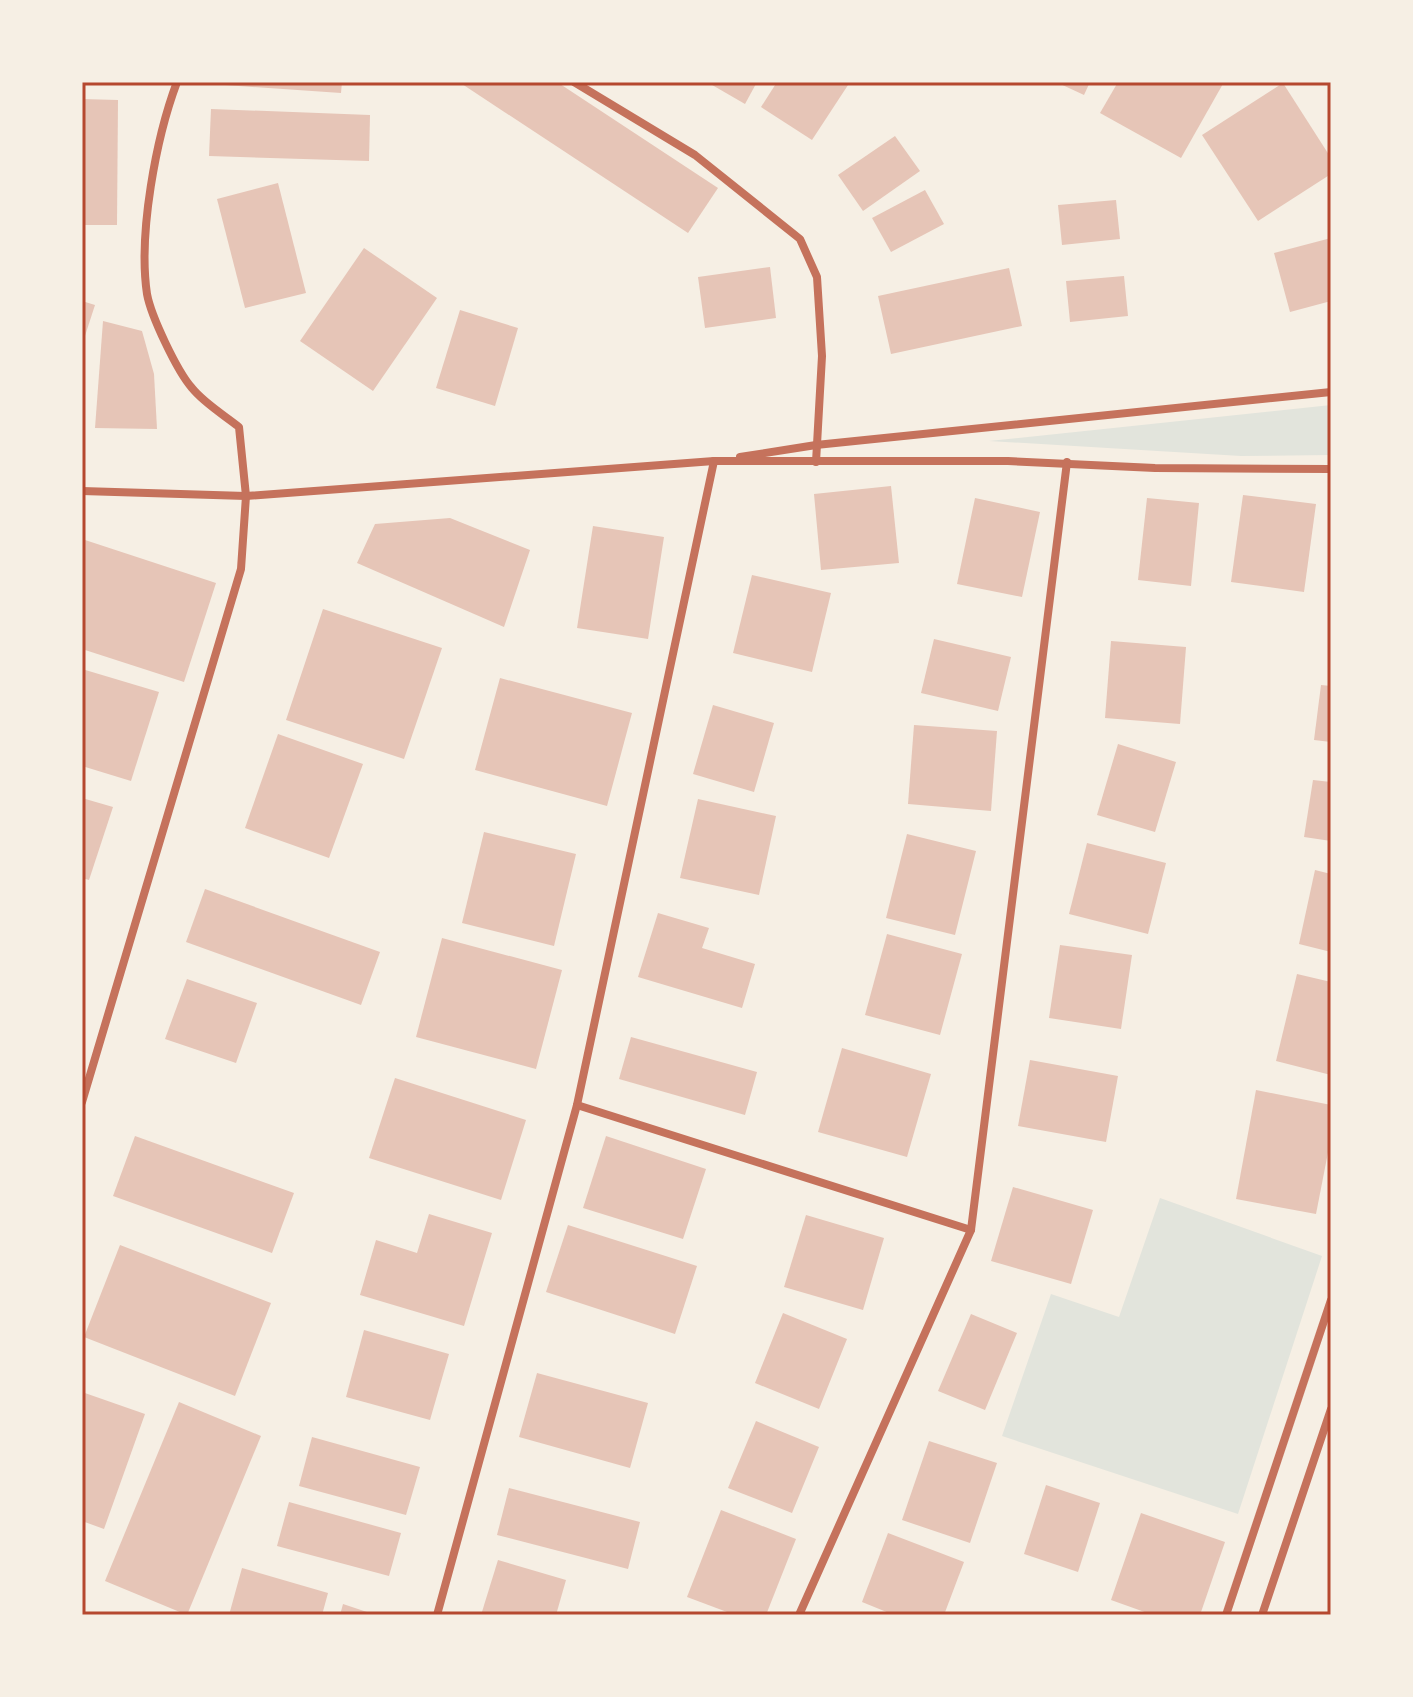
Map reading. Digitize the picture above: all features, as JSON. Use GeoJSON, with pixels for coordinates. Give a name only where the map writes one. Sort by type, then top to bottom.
{"type":"FeatureCollection","features":[{"type":"Feature","properties":{"kind":"street"},"geometry":{"type":"LineString","coordinates":[[82,1102],[241,569],[246,496],[239,427],[192,388],[169,349],[148,296],[144,239],[163,117],[177,82]]}},
{"type":"Feature","properties":{"kind":"street"},"geometry":{"type":"LineString","coordinates":[[574,82],[695,155],[800,239],[817,277],[822,356],[816,462]]}},
{"type":"Feature","properties":{"kind":"street"},"geometry":{"type":"LineString","coordinates":[[82,491],[246,496],[714,461],[816,445],[1331,392]]}},
{"type":"Feature","properties":{"kind":"street"},"geometry":{"type":"LineString","coordinates":[[714,461],[1067,462],[1155,468],[1331,469]]}},
{"type":"Feature","properties":{"kind":"street"},"geometry":{"type":"LineString","coordinates":[[437,1615],[577,1105],[714,461]]}},
{"type":"Feature","properties":{"kind":"street"},"geometry":{"type":"LineString","coordinates":[[799,1615],[971,1230],[1067,462]]}},
{"type":"Feature","properties":{"kind":"street"},"geometry":{"type":"LineString","coordinates":[[577,1105],[971,1230]]}},
{"type":"Feature","properties":{"kind":"street"},"geometry":{"type":"LineString","coordinates":[[1226,1615],[1331,1300]]}},
{"type":"Feature","properties":{"kind":"street"},"geometry":{"type":"LineString","coordinates":[[1262,1615],[1331,1409]]}},
{"type":"Feature","properties":{"kind":"shaded area"},"geometry":{"type":"Polygon","coordinates":[[[1331,405],[1331,455],[1241,456],[989,441],[1331,405]]]}},
{"type":"Feature","properties":{"kind":"shaded area"},"geometry":{"type":"Polygon","coordinates":[[[1160,1198],[1322,1256],[1238,1514],[1002,1436],[1051,1294],[1119,1317],[1160,1198]]]}},
{"type":"Feature","properties":{"kind":"building"},"geometry":{"type":"Polygon","coordinates":[[[225,82],[342,82],[341,93],[225,85],[225,82]]]}},
{"type":"Feature","properties":{"kind":"building"},"geometry":{"type":"Polygon","coordinates":[[[459,82],[557,82],[718,188],[688,233],[459,82]]]}},
{"type":"Feature","properties":{"kind":"building"},"geometry":{"type":"Polygon","coordinates":[[[707,82],[757,82],[745,104],[707,82]]]}},
{"type":"Feature","properties":{"kind":"building"},"geometry":{"type":"Polygon","coordinates":[[[777,82],[850,82],[812,140],[761,107],[777,82]]]}},
{"type":"Feature","properties":{"kind":"building"},"geometry":{"type":"Polygon","coordinates":[[[1056,82],[1090,82],[1084,95],[1056,82]]]}},
{"type":"Feature","properties":{"kind":"building"},"geometry":{"type":"Polygon","coordinates":[[[1118,82],[1224,82],[1181,158],[1100,113],[1118,82]]]}},
{"type":"Feature","properties":{"kind":"building"},"geometry":{"type":"Polygon","coordinates":[[[1283,83],[1331,158],[1331,174],[1258,221],[1202,135],[1283,83]]]}},
{"type":"Feature","properties":{"kind":"building"},"geometry":{"type":"Polygon","coordinates":[[[82,99],[118,100],[117,225],[82,225],[82,99]]]}},
{"type":"Feature","properties":{"kind":"building"},"geometry":{"type":"Polygon","coordinates":[[[211,109],[370,115],[369,161],[209,156],[211,109]]]}},
{"type":"Feature","properties":{"kind":"building"},"geometry":{"type":"Polygon","coordinates":[[[895,136],[920,171],[863,211],[838,175],[895,136]]]}},
{"type":"Feature","properties":{"kind":"building"},"geometry":{"type":"Polygon","coordinates":[[[278,183],[306,293],[245,308],[217,199],[278,183]]]}},
{"type":"Feature","properties":{"kind":"building"},"geometry":{"type":"Polygon","coordinates":[[[925,190],[944,224],[891,252],[872,218],[925,190]]]}},
{"type":"Feature","properties":{"kind":"building"},"geometry":{"type":"Polygon","coordinates":[[[1116,200],[1120,239],[1062,245],[1058,205],[1116,200]]]}},
{"type":"Feature","properties":{"kind":"building"},"geometry":{"type":"Polygon","coordinates":[[[1331,238],[1331,301],[1290,312],[1274,253],[1331,238]]]}},
{"type":"Feature","properties":{"kind":"building"},"geometry":{"type":"Polygon","coordinates":[[[364,248],[437,298],[373,391],[300,341],[364,248]]]}},
{"type":"Feature","properties":{"kind":"building"},"geometry":{"type":"Polygon","coordinates":[[[770,267],[776,318],[705,328],[698,277],[770,267]]]}},
{"type":"Feature","properties":{"kind":"building"},"geometry":{"type":"Polygon","coordinates":[[[1009,268],[1022,326],[891,354],[878,296],[1009,268]]]}},
{"type":"Feature","properties":{"kind":"building"},"geometry":{"type":"Polygon","coordinates":[[[1124,276],[1128,316],[1070,322],[1066,281],[1124,276]]]}},
{"type":"Feature","properties":{"kind":"building"},"geometry":{"type":"Polygon","coordinates":[[[82,301],[95,305],[83,342],[82,342],[82,301]]]}},
{"type":"Feature","properties":{"kind":"building"},"geometry":{"type":"Polygon","coordinates":[[[460,310],[518,328],[495,406],[436,388],[460,310]]]}},
{"type":"Feature","properties":{"kind":"building"},"geometry":{"type":"Polygon","coordinates":[[[103,321],[142,331],[154,374],[157,429],[95,428],[103,321]]]}},
{"type":"Feature","properties":{"kind":"building"},"geometry":{"type":"Polygon","coordinates":[[[891,486],[899,563],[821,570],[814,494],[891,486]]]}},
{"type":"Feature","properties":{"kind":"building"},"geometry":{"type":"Polygon","coordinates":[[[1243,495],[1316,504],[1304,592],[1231,582],[1243,495]]]}},
{"type":"Feature","properties":{"kind":"building"},"geometry":{"type":"Polygon","coordinates":[[[975,498],[1040,512],[1022,597],[957,584],[975,498]]]}},
{"type":"Feature","properties":{"kind":"building"},"geometry":{"type":"Polygon","coordinates":[[[1147,498],[1199,503],[1191,586],[1138,580],[1147,498]]]}},
{"type":"Feature","properties":{"kind":"building"},"geometry":{"type":"Polygon","coordinates":[[[450,518],[530,550],[504,627],[357,563],[375,524],[450,518]]]}},
{"type":"Feature","properties":{"kind":"building"},"geometry":{"type":"Polygon","coordinates":[[[593,526],[664,537],[648,639],[577,628],[593,526]]]}},
{"type":"Feature","properties":{"kind":"building"},"geometry":{"type":"Polygon","coordinates":[[[82,539],[216,583],[184,682],[82,649],[82,539]]]}},
{"type":"Feature","properties":{"kind":"building"},"geometry":{"type":"Polygon","coordinates":[[[752,575],[831,593],[812,672],[733,653],[752,575]]]}},
{"type":"Feature","properties":{"kind":"building"},"geometry":{"type":"Polygon","coordinates":[[[323,609],[442,648],[404,759],[286,720],[323,609]]]}},
{"type":"Feature","properties":{"kind":"building"},"geometry":{"type":"Polygon","coordinates":[[[934,639],[1011,657],[998,711],[921,693],[934,639]]]}},
{"type":"Feature","properties":{"kind":"building"},"geometry":{"type":"Polygon","coordinates":[[[1111,641],[1186,647],[1180,724],[1105,718],[1111,641]]]}},
{"type":"Feature","properties":{"kind":"building"},"geometry":{"type":"Polygon","coordinates":[[[82,669],[159,692],[131,781],[82,766],[82,669]]]}},
{"type":"Feature","properties":{"kind":"building"},"geometry":{"type":"Polygon","coordinates":[[[500,678],[632,713],[607,806],[475,770],[500,678]]]}},
{"type":"Feature","properties":{"kind":"building"},"geometry":{"type":"Polygon","coordinates":[[[1321,685],[1331,686],[1331,742],[1314,740],[1321,685]]]}},
{"type":"Feature","properties":{"kind":"building"},"geometry":{"type":"Polygon","coordinates":[[[713,705],[774,723],[754,792],[693,774],[713,705]]]}},
{"type":"Feature","properties":{"kind":"building"},"geometry":{"type":"Polygon","coordinates":[[[914,725],[997,731],[991,811],[908,804],[914,725]]]}},
{"type":"Feature","properties":{"kind":"building"},"geometry":{"type":"Polygon","coordinates":[[[278,734],[363,764],[329,858],[245,828],[278,734]]]}},
{"type":"Feature","properties":{"kind":"building"},"geometry":{"type":"Polygon","coordinates":[[[1118,744],[1176,762],[1155,832],[1097,815],[1118,744]]]}},
{"type":"Feature","properties":{"kind":"building"},"geometry":{"type":"Polygon","coordinates":[[[1313,780],[1331,782],[1331,841],[1304,837],[1313,780]]]}},
{"type":"Feature","properties":{"kind":"building"},"geometry":{"type":"Polygon","coordinates":[[[82,798],[113,807],[89,880],[82,878],[82,798]]]}},
{"type":"Feature","properties":{"kind":"building"},"geometry":{"type":"Polygon","coordinates":[[[698,799],[776,816],[759,895],[680,878],[698,799]]]}},
{"type":"Feature","properties":{"kind":"building"},"geometry":{"type":"Polygon","coordinates":[[[484,832],[576,854],[554,946],[462,923],[484,832]]]}},
{"type":"Feature","properties":{"kind":"building"},"geometry":{"type":"Polygon","coordinates":[[[907,834],[976,851],[955,935],[886,918],[907,834]]]}},
{"type":"Feature","properties":{"kind":"building"},"geometry":{"type":"Polygon","coordinates":[[[1087,843],[1166,863],[1148,934],[1069,914],[1087,843]]]}},
{"type":"Feature","properties":{"kind":"building"},"geometry":{"type":"Polygon","coordinates":[[[1315,870],[1331,874],[1331,952],[1299,944],[1315,870]]]}},
{"type":"Feature","properties":{"kind":"building"},"geometry":{"type":"Polygon","coordinates":[[[205,889],[380,952],[361,1005],[186,942],[205,889]]]}},
{"type":"Feature","properties":{"kind":"building"},"geometry":{"type":"Polygon","coordinates":[[[658,913],[709,928],[702,948],[755,964],[742,1008],[638,977],[658,913]]]}},
{"type":"Feature","properties":{"kind":"building"},"geometry":{"type":"Polygon","coordinates":[[[887,934],[962,954],[940,1035],[865,1015],[887,934]]]}},
{"type":"Feature","properties":{"kind":"building"},"geometry":{"type":"Polygon","coordinates":[[[442,938],[562,970],[536,1069],[416,1037],[442,938]]]}},
{"type":"Feature","properties":{"kind":"building"},"geometry":{"type":"Polygon","coordinates":[[[1060,945],[1132,955],[1121,1029],[1049,1018],[1060,945]]]}},
{"type":"Feature","properties":{"kind":"building"},"geometry":{"type":"Polygon","coordinates":[[[1297,974],[1331,982],[1331,1075],[1276,1061],[1297,974]]]}},
{"type":"Feature","properties":{"kind":"building"},"geometry":{"type":"Polygon","coordinates":[[[187,979],[257,1003],[236,1063],[165,1039],[187,979]]]}},
{"type":"Feature","properties":{"kind":"building"},"geometry":{"type":"Polygon","coordinates":[[[631,1037],[757,1072],[745,1115],[619,1079],[631,1037]]]}},
{"type":"Feature","properties":{"kind":"building"},"geometry":{"type":"Polygon","coordinates":[[[842,1048],[931,1074],[907,1157],[818,1132],[842,1048]]]}},
{"type":"Feature","properties":{"kind":"building"},"geometry":{"type":"Polygon","coordinates":[[[1030,1060],[1118,1076],[1106,1142],[1018,1126],[1030,1060]]]}},
{"type":"Feature","properties":{"kind":"building"},"geometry":{"type":"Polygon","coordinates":[[[395,1078],[526,1120],[501,1200],[369,1158],[395,1078]]]}},
{"type":"Feature","properties":{"kind":"building"},"geometry":{"type":"Polygon","coordinates":[[[1256,1090],[1331,1105],[1331,1137],[1316,1214],[1236,1199],[1256,1090]]]}},
{"type":"Feature","properties":{"kind":"building"},"geometry":{"type":"Polygon","coordinates":[[[135,1136],[294,1193],[272,1253],[113,1196],[135,1136]]]}},
{"type":"Feature","properties":{"kind":"building"},"geometry":{"type":"Polygon","coordinates":[[[606,1136],[706,1169],[683,1239],[583,1208],[606,1136]]]}},
{"type":"Feature","properties":{"kind":"building"},"geometry":{"type":"Polygon","coordinates":[[[1013,1187],[1093,1210],[1071,1284],[991,1261],[1013,1187]]]}},
{"type":"Feature","properties":{"kind":"building"},"geometry":{"type":"Polygon","coordinates":[[[429,1214],[492,1233],[464,1326],[360,1295],[376,1240],[417,1253],[429,1214]]]}},
{"type":"Feature","properties":{"kind":"building"},"geometry":{"type":"Polygon","coordinates":[[[806,1215],[884,1238],[863,1310],[784,1287],[806,1215]]]}},
{"type":"Feature","properties":{"kind":"building"},"geometry":{"type":"Polygon","coordinates":[[[568,1225],[697,1266],[675,1334],[546,1292],[568,1225]]]}},
{"type":"Feature","properties":{"kind":"building"},"geometry":{"type":"Polygon","coordinates":[[[120,1245],[271,1303],[235,1396],[84,1337],[120,1245]]]}},
{"type":"Feature","properties":{"kind":"building"},"geometry":{"type":"Polygon","coordinates":[[[783,1313],[847,1339],[819,1409],[755,1383],[783,1313]]]}},
{"type":"Feature","properties":{"kind":"building"},"geometry":{"type":"Polygon","coordinates":[[[971,1314],[1017,1333],[985,1410],[938,1391],[971,1314]]]}},
{"type":"Feature","properties":{"kind":"building"},"geometry":{"type":"Polygon","coordinates":[[[364,1330],[449,1354],[430,1420],[346,1397],[364,1330]]]}},
{"type":"Feature","properties":{"kind":"building"},"geometry":{"type":"Polygon","coordinates":[[[537,1373],[648,1403],[630,1468],[519,1437],[537,1373]]]}},
{"type":"Feature","properties":{"kind":"building"},"geometry":{"type":"Polygon","coordinates":[[[82,1392],[145,1414],[104,1529],[82,1521],[82,1392]]]}},
{"type":"Feature","properties":{"kind":"building"},"geometry":{"type":"Polygon","coordinates":[[[179,1402],[261,1436],[187,1615],[105,1581],[179,1402]]]}},
{"type":"Feature","properties":{"kind":"building"},"geometry":{"type":"Polygon","coordinates":[[[756,1421],[819,1447],[792,1513],[728,1488],[756,1421]]]}},
{"type":"Feature","properties":{"kind":"building"},"geometry":{"type":"Polygon","coordinates":[[[312,1437],[420,1467],[406,1515],[299,1486],[312,1437]]]}},
{"type":"Feature","properties":{"kind":"building"},"geometry":{"type":"Polygon","coordinates":[[[929,1441],[997,1463],[970,1543],[902,1520],[929,1441]]]}},
{"type":"Feature","properties":{"kind":"building"},"geometry":{"type":"Polygon","coordinates":[[[1046,1485],[1100,1503],[1078,1572],[1024,1554],[1046,1485]]]}},
{"type":"Feature","properties":{"kind":"building"},"geometry":{"type":"Polygon","coordinates":[[[509,1488],[640,1522],[628,1569],[497,1535],[509,1488]]]}},
{"type":"Feature","properties":{"kind":"building"},"geometry":{"type":"Polygon","coordinates":[[[289,1502],[401,1533],[389,1576],[277,1546],[289,1502]]]}},
{"type":"Feature","properties":{"kind":"building"},"geometry":{"type":"Polygon","coordinates":[[[721,1510],[796,1539],[766,1615],[735,1615],[687,1597],[721,1510]]]}},
{"type":"Feature","properties":{"kind":"building"},"geometry":{"type":"Polygon","coordinates":[[[1141,1513],[1225,1542],[1200,1615],[1153,1615],[1111,1600],[1141,1513]]]}},
{"type":"Feature","properties":{"kind":"building"},"geometry":{"type":"Polygon","coordinates":[[[888,1533],[964,1562],[944,1615],[894,1615],[862,1602],[888,1533]]]}},
{"type":"Feature","properties":{"kind":"building"},"geometry":{"type":"Polygon","coordinates":[[[498,1560],[566,1580],[556,1615],[481,1615],[498,1560]]]}},
{"type":"Feature","properties":{"kind":"building"},"geometry":{"type":"Polygon","coordinates":[[[242,1568],[328,1593],[322,1615],[229,1615],[242,1568]]]}},
{"type":"Feature","properties":{"kind":"building"},"geometry":{"type":"Polygon","coordinates":[[[343,1604],[373,1614],[373,1615],[340,1615],[343,1604]]]}}]}
